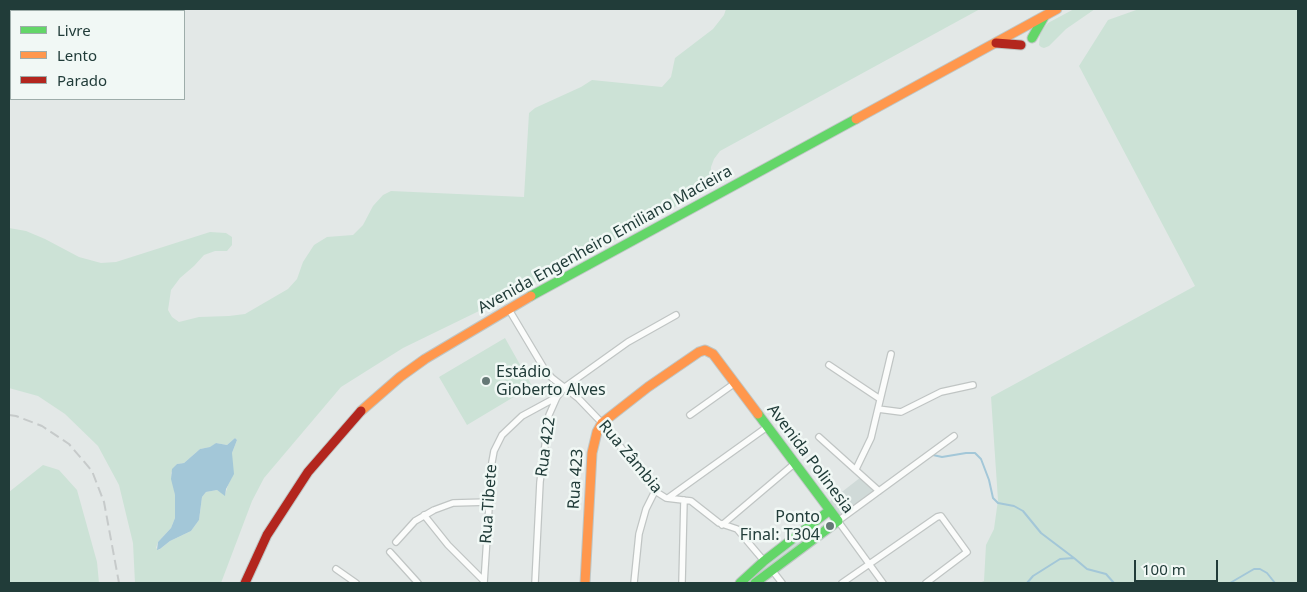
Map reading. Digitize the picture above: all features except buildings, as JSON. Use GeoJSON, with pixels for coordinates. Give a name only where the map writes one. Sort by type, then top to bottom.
{"type":"FeatureCollection","features":[{"type":"Feature","properties":{"kind":"main road","name":"Avenida Engenheiro Emiliano Macieira"},"geometry":{"type":"LineString","coordinates":[[245,583],[258,552],[286,504],[308,472],[368,404],[407,372],[508,308],[1057,9]]}},
{"type":"Feature","properties":{"kind":"main road"},"geometry":{"type":"LineString","coordinates":[[1032,38],[1046,15]]}},
{"type":"Feature","properties":{"kind":"main road"},"geometry":{"type":"LineString","coordinates":[[994,43],[1021,45]]}},
{"type":"Feature","properties":{"kind":"main road","name":"Avenida Polinesia"},"geometry":{"type":"LineString","coordinates":[[602,423],[699,352],[705,350],[713,354],[838,521]]}},
{"type":"Feature","properties":{"kind":"main road","name":"Rua 423"},"geometry":{"type":"LineString","coordinates":[[585,583],[592,453],[595,438],[602,423]]}},
{"type":"Feature","properties":{"kind":"main road"},"geometry":{"type":"LineString","coordinates":[[740,583],[764,561],[830,510]]}},
{"type":"Feature","properties":{"kind":"main road"},"geometry":{"type":"LineString","coordinates":[[755,583],[838,521]]}},
{"type":"Feature","properties":{"kind":"street","name":"Rua Zâmbia"},"geometry":{"type":"LineString","coordinates":[[508,308],[545,370],[552,378],[578,398],[602,423],[655,491],[668,498],[684,500],[695,504],[722,525],[737,529],[764,561]]}},
{"type":"Feature","properties":{"kind":"street","name":"Rua 422"},"geometry":{"type":"LineString","coordinates":[[535,583],[540,482],[549,415],[557,397],[565,387],[643,332],[676,315]]}},
{"type":"Feature","properties":{"kind":"street"},"geometry":{"type":"LineString","coordinates":[[856,469],[869,443],[891,354]]}},
{"type":"Feature","properties":{"kind":"street"},"geometry":{"type":"LineString","coordinates":[[829,365],[880,399]]}},
{"type":"Feature","properties":{"kind":"street"},"geometry":{"type":"LineString","coordinates":[[690,415],[735,384]]}},
{"type":"Feature","properties":{"kind":"street"},"geometry":{"type":"LineString","coordinates":[[878,410],[902,412],[941,392],[973,385]]}},
{"type":"Feature","properties":{"kind":"street","name":"Rua Tibete"},"geometry":{"type":"LineString","coordinates":[[484,582],[488,502],[494,451],[502,435],[522,416],[557,397]]}},
{"type":"Feature","properties":{"kind":"street"},"geometry":{"type":"LineString","coordinates":[[668,498],[767,427]]}},
{"type":"Feature","properties":{"kind":"street"},"geometry":{"type":"LineString","coordinates":[[838,521],[921,458],[954,436]]}},
{"type":"Feature","properties":{"kind":"street"},"geometry":{"type":"LineString","coordinates":[[819,437],[879,491]]}},
{"type":"Feature","properties":{"kind":"street"},"geometry":{"type":"LineString","coordinates":[[722,525],[794,464]]}},
{"type":"Feature","properties":{"kind":"street"},"geometry":{"type":"LineString","coordinates":[[634,583],[639,534],[646,509],[655,491]]}},
{"type":"Feature","properties":{"kind":"street","name":"Rua Zâmbia"},"geometry":{"type":"LineString","coordinates":[[682,583],[684,500]]}},
{"type":"Feature","properties":{"kind":"street"},"geometry":{"type":"LineString","coordinates":[[396,542],[415,521],[424,515],[452,503],[488,502]]}},
{"type":"Feature","properties":{"kind":"street"},"geometry":{"type":"LineString","coordinates":[[424,515],[448,545],[484,582]]}},
{"type":"Feature","properties":{"kind":"street"},"geometry":{"type":"LineString","coordinates":[[842,583],[937,517],[943,518],[966,550],[966,554],[926,583]]}},
{"type":"Feature","properties":{"kind":"street"},"geometry":{"type":"LineString","coordinates":[[816,521],[823,532]]}},
{"type":"Feature","properties":{"kind":"street","name":"Avenida Polinesia"},"geometry":{"type":"LineString","coordinates":[[838,521],[883,583]]}},
{"type":"Feature","properties":{"kind":"street"},"geometry":{"type":"LineString","coordinates":[[390,552],[418,583]]}},
{"type":"Feature","properties":{"kind":"street"},"geometry":{"type":"LineString","coordinates":[[336,569],[356,583]]}},
{"type":"Feature","properties":{"kind":"street"},"geometry":{"type":"LineString","coordinates":[[772,570],[782,583]]}},
{"type":"Feature","properties":{"kind":"shaded area"},"geometry":{"type":"Polygon","coordinates":[[[861,477],[874,492],[840,516],[829,502],[861,477]]]}},
{"type":"Feature","properties":{"kind":"green space"},"geometry":{"type":"Polygon","coordinates":[[[726,9],[980,9],[720,151],[711,167],[710,183],[706,190],[516,293],[403,348],[341,387],[264,478],[252,501],[221,583],[135,583],[133,543],[119,485],[98,446],[65,414],[38,396],[9,388],[9,228],[26,231],[79,257],[101,263],[116,262],[210,232],[226,233],[232,237],[232,245],[227,251],[215,251],[204,255],[180,278],[171,290],[168,310],[172,317],[179,322],[199,317],[245,314],[288,289],[297,279],[303,262],[314,245],[327,237],[353,235],[363,225],[373,206],[383,195],[391,191],[524,197],[529,113],[535,108],[592,80],[662,87],[671,77],[675,58],[713,29],[724,15],[726,9]],[[235,438],[227,445],[216,443],[211,447],[200,449],[184,463],[177,464],[171,473],[175,495],[175,518],[171,528],[158,542],[156,548],[159,550],[170,541],[191,531],[199,520],[202,497],[206,492],[217,490],[225,495],[232,477],[232,453],[237,440],[235,438]]]}},
{"type":"Feature","properties":{"kind":"green space"},"geometry":{"type":"Polygon","coordinates":[[[1074,9],[1095,9],[1066,29],[1049,46],[1041,47],[1039,45],[1040,35],[1048,23],[1074,9]]]}},
{"type":"Feature","properties":{"kind":"green space"},"geometry":{"type":"Polygon","coordinates":[[[1139,9],[1298,9],[1298,583],[979,583],[984,581],[986,545],[994,529],[998,500],[991,397],[1195,286],[1079,66],[1108,20],[1139,9]]]}},
{"type":"Feature","properties":{"kind":"green space","name":"Estádio Gioberto Alves"},"geometry":{"type":"Polygon","coordinates":[[[505,338],[532,386],[467,425],[439,377],[505,338]]]}},
{"type":"Feature","properties":{"kind":"green space"},"geometry":{"type":"Polygon","coordinates":[[[43,465],[59,470],[77,490],[97,562],[99,583],[9,583],[9,492],[43,465]]]}},
{"type":"Feature","properties":{"kind":"green space"},"geometry":{"type":"Polygon","coordinates":[[[806,531],[810,537],[751,583],[744,583],[806,531]]]}},
{"type":"Feature","properties":{"kind":"water"},"geometry":{"type":"Polygon","coordinates":[[[235,438],[237,440],[232,453],[234,474],[226,489],[225,496],[217,490],[206,492],[202,497],[199,520],[191,531],[170,541],[157,550],[158,542],[171,528],[175,518],[175,495],[171,479],[172,469],[177,464],[184,463],[200,449],[210,447],[216,443],[227,445],[235,438]]]}},
{"type":"Feature","properties":{"kind":"waterway"},"geometry":{"type":"LineString","coordinates":[[933,455],[942,457],[975,453],[981,459],[993,498],[998,503],[1014,506],[1023,511],[1041,533],[1074,558]]}},
{"type":"Feature","properties":{"kind":"waterway"},"geometry":{"type":"LineString","coordinates":[[1027,583],[1033,576],[1060,559],[1074,558],[1087,569],[1106,574],[1114,583]]}},
{"type":"Feature","properties":{"kind":"waterway"},"geometry":{"type":"LineString","coordinates":[[1230,583],[1254,569],[1260,569],[1267,573],[1275,583]]}},
{"type":"Feature","properties":{"kind":"railway"},"geometry":{"type":"LineString","coordinates":[[9,415],[42,426],[69,444],[92,471],[104,502],[119,583]]}},
{"type":"Feature","properties":{"kind":"traffic: fast"},"geometry":{"type":"LineString","coordinates":[[1032,38],[1044,17]]}},
{"type":"Feature","properties":{"kind":"traffic: fast"},"geometry":{"type":"LineString","coordinates":[[531,296],[856,119]]}},
{"type":"Feature","properties":{"kind":"traffic: fast"},"geometry":{"type":"LineString","coordinates":[[755,583],[838,521],[758,414]]}},
{"type":"Feature","properties":{"kind":"traffic: fast"},"geometry":{"type":"LineString","coordinates":[[740,583],[764,561],[830,510]]}},
{"type":"Feature","properties":{"kind":"traffic: slow"},"geometry":{"type":"LineString","coordinates":[[856,119],[1057,9]]}},
{"type":"Feature","properties":{"kind":"traffic: slow"},"geometry":{"type":"LineString","coordinates":[[361,411],[400,377],[425,359],[531,296]]}},
{"type":"Feature","properties":{"kind":"traffic: slow"},"geometry":{"type":"LineString","coordinates":[[585,583],[592,453],[597,432],[602,423],[648,387],[699,352],[705,350],[713,354],[758,414]]}},
{"type":"Feature","properties":{"kind":"traffic: jam"},"geometry":{"type":"LineString","coordinates":[[996,43],[1021,45]]}},
{"type":"Feature","properties":{"kind":"traffic: jam"},"geometry":{"type":"LineString","coordinates":[[245,583],[267,535],[308,472],[361,411]]}},
{"type":"Feature","properties":{"kind":"place","name":"Estádio Gioberto Alves"},"geometry":{"type":"Point","coordinates":[486,381]}},
{"type":"Feature","properties":{"kind":"place","name":"Ponto Final: T304"},"geometry":{"type":"Point","coordinates":[830,526]}}]}
